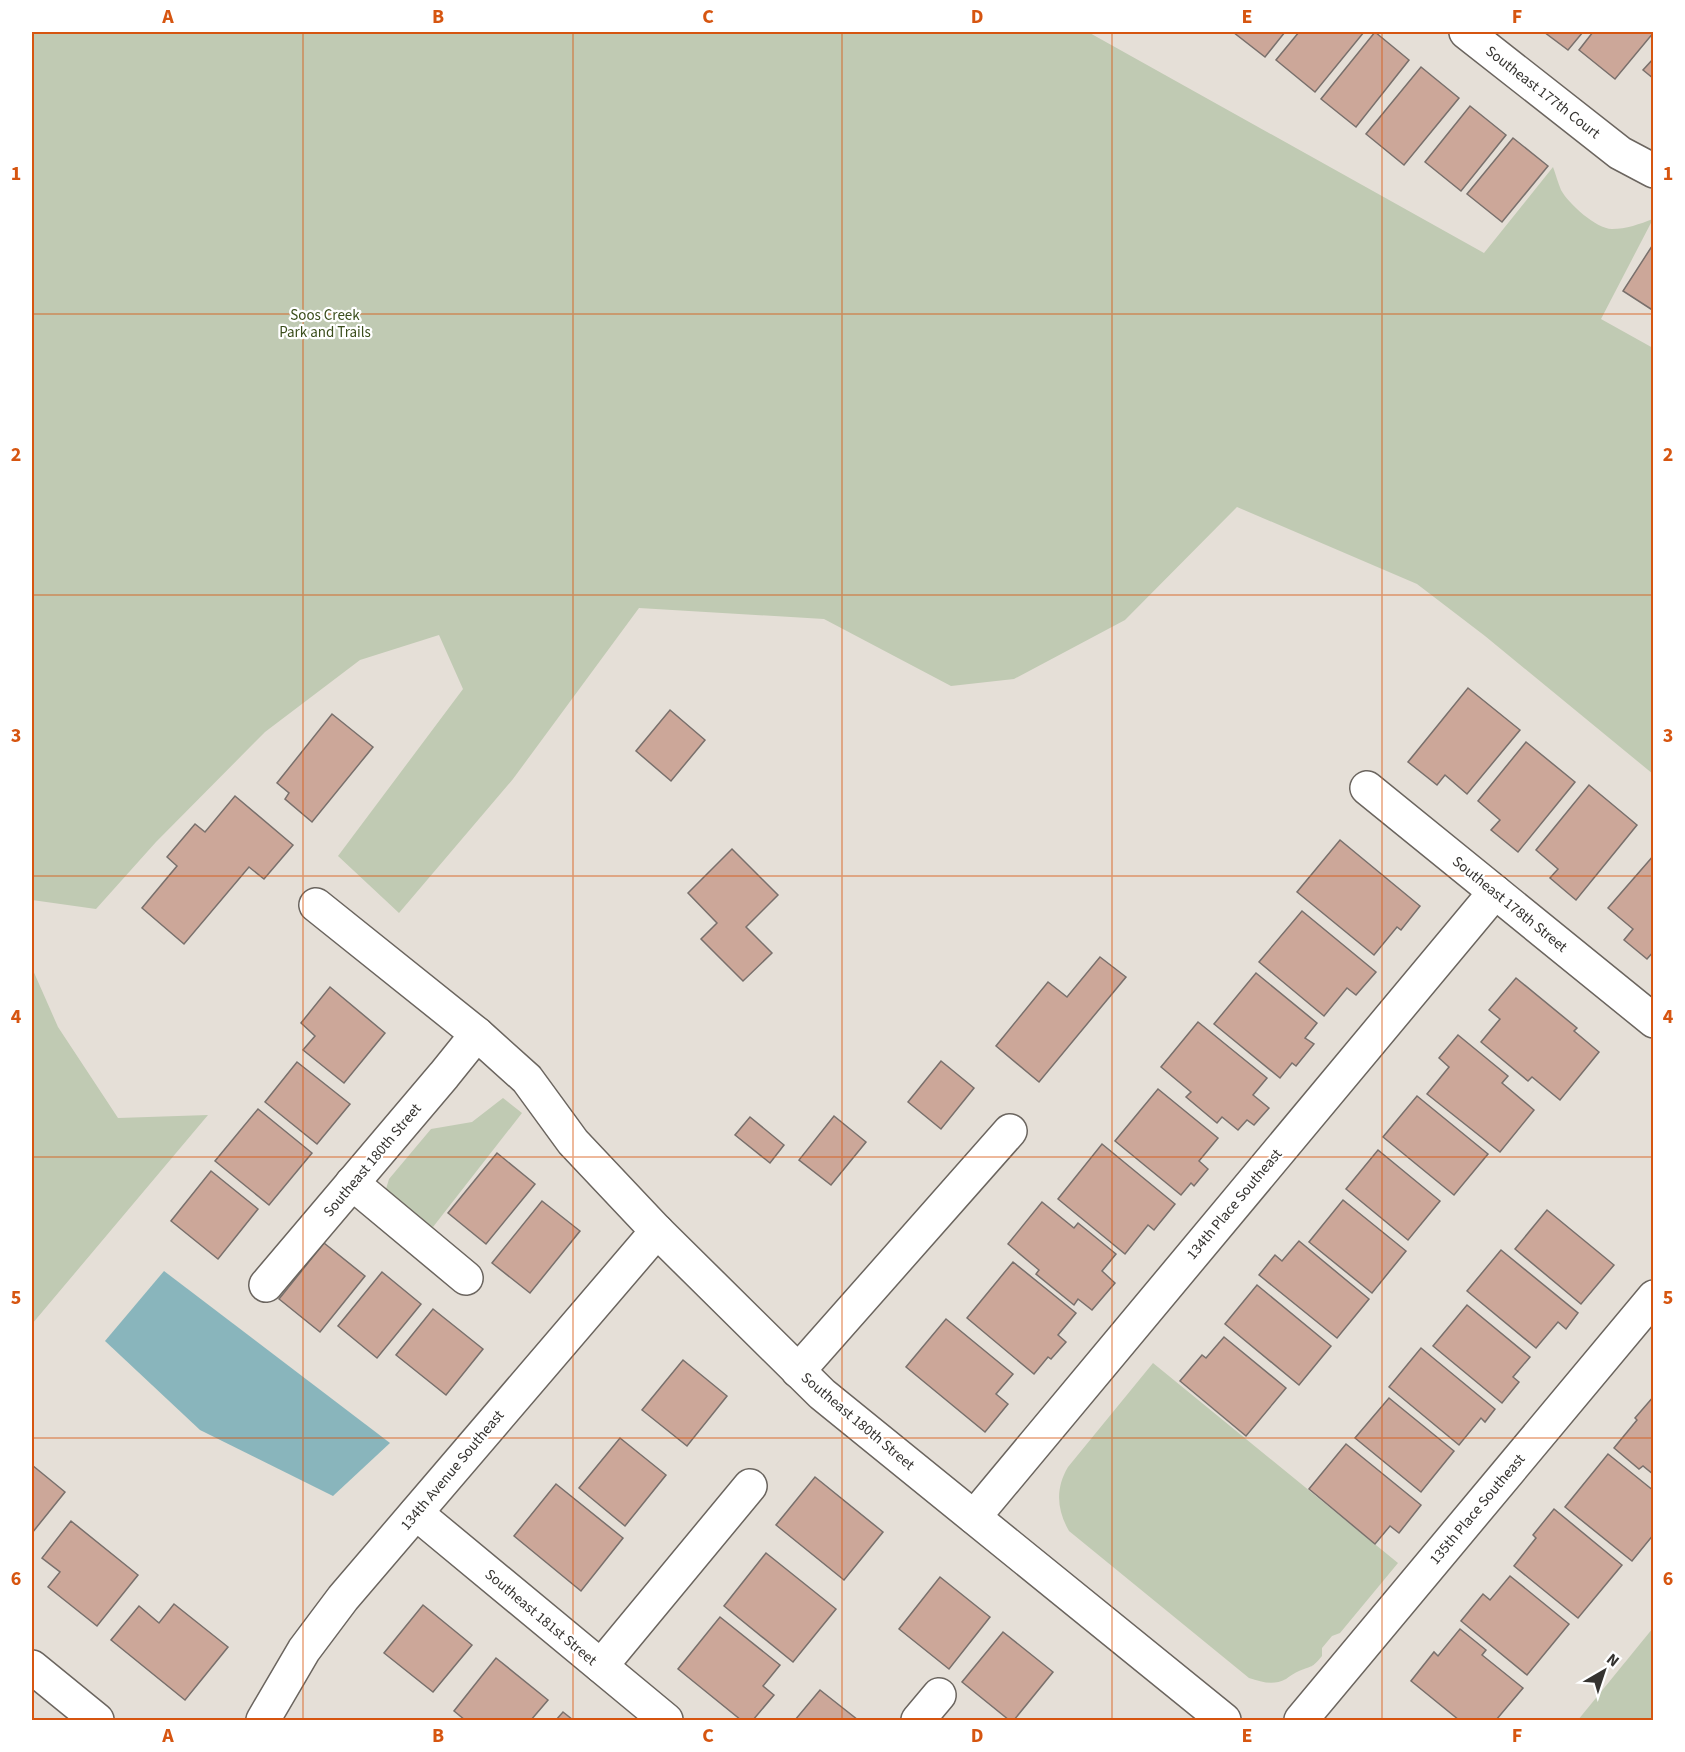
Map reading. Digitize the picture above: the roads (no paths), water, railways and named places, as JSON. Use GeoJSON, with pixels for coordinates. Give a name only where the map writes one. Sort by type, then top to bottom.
{"type":"FeatureCollection","features":[{"type":"Feature","properties":{"kind":"street","name":"Southeast 177th Court"},"geometry":{"type":"LineString","coordinates":[[1466,32],[1620,153],[1653,171]]}},
{"type":"Feature","properties":{"kind":"street","name":"Southeast 178th Street"},"geometry":{"type":"LineString","coordinates":[[1367,788],[1653,1021]]}},
{"type":"Feature","properties":{"kind":"street","name":"134th Place Southeast"},"geometry":{"type":"LineString","coordinates":[[974,1517],[1495,891]]}},
{"type":"Feature","properties":{"kind":"street","name":"Southeast 180th Street"},"geometry":{"type":"LineString","coordinates":[[316,905],[477,1034],[527,1079],[573,1142],[657,1231],[822,1394],[1224,1720]]}},
{"type":"Feature","properties":{"kind":"street","name":"Southeast 180th Street"},"geometry":{"type":"LineString","coordinates":[[266,1285],[477,1034]]}},
{"type":"Feature","properties":{"kind":"street"},"geometry":{"type":"LineString","coordinates":[[798,1371],[1010,1131]]}},
{"type":"Feature","properties":{"kind":"street"},"geometry":{"type":"LineString","coordinates":[[352,1184],[466,1278]]}},
{"type":"Feature","properties":{"kind":"street","name":"134th Avenue Southeast"},"geometry":{"type":"LineString","coordinates":[[263,1720],[304,1650],[344,1598],[657,1231]]}},
{"type":"Feature","properties":{"kind":"street","name":"135th Place Southeast"},"geometry":{"type":"LineString","coordinates":[[1301,1720],[1653,1297]]}},
{"type":"Feature","properties":{"kind":"street"},"geometry":{"type":"LineString","coordinates":[[601,1666],[750,1486]]}},
{"type":"Feature","properties":{"kind":"street","name":"Southeast 181st Street"},"geometry":{"type":"LineString","coordinates":[[416,1513],[666,1720]]}},
{"type":"Feature","properties":{"kind":"street"},"geometry":{"type":"LineString","coordinates":[[32,1668],[97,1720]]}},
{"type":"Feature","properties":{"kind":"street"},"geometry":{"type":"LineString","coordinates":[[918,1720],[939,1695]]}},
{"type":"Feature","properties":{"kind":"water"},"geometry":{"type":"Polygon","coordinates":[[[164,1271],[390,1443],[333,1496],[200,1430],[105,1341],[164,1271]]]}},
{"type":"Feature","properties":{"kind":"park label","name":"Soos Creek Park and Trails"},"geometry":{"type":"Point","coordinates":[325,324]}}]}
